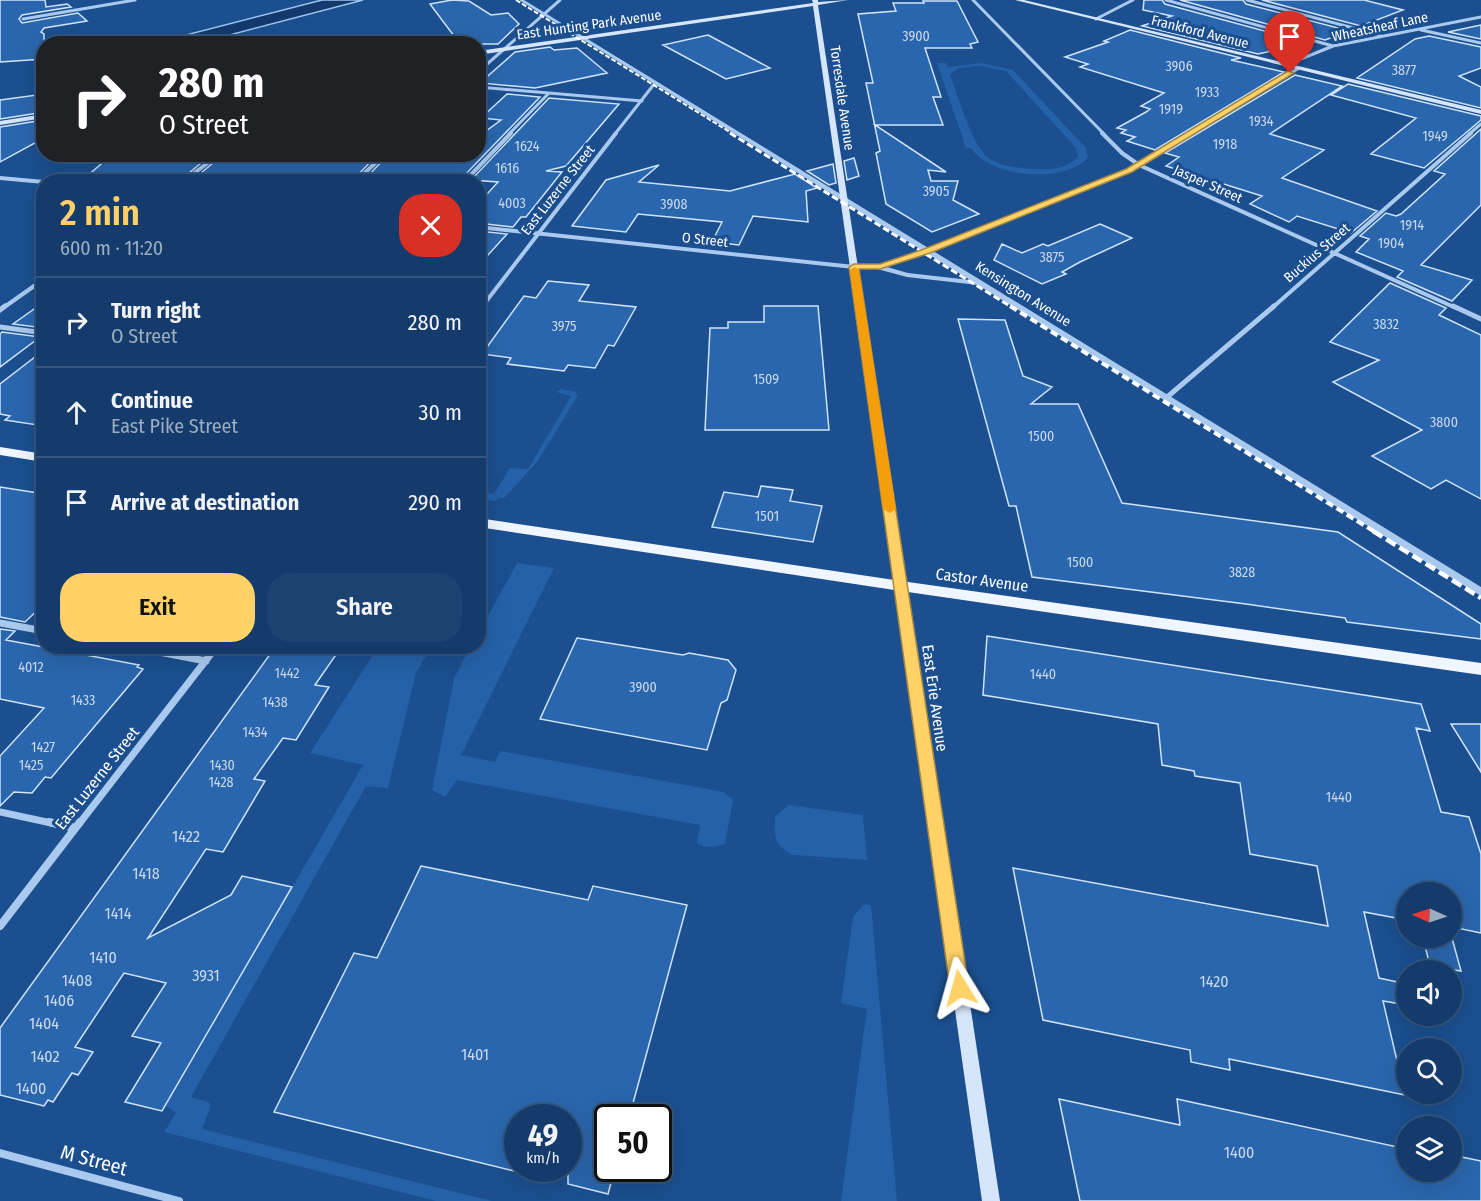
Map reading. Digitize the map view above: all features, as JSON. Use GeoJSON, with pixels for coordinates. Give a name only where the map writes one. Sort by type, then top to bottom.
{"type":"FeatureCollection","features":[{"type":"Feature","properties":{"kind":"main road","name":"East Hunting Park Avenue"},"geometry":{"type":"LineString","coordinates":[[486,52],[815,2],[845,0]]}},
{"type":"Feature","properties":{"kind":"main road","name":"Frankford Avenue"},"geometry":{"type":"LineString","coordinates":[[1018,0],[1481,112]]}},
{"type":"Feature","properties":{"kind":"main road","name":"Torresdale Avenue"},"geometry":{"type":"LineString","coordinates":[[815,2],[844,200]]}},
{"type":"Feature","properties":{"kind":"main road"},"geometry":{"type":"LineString","coordinates":[[0,123],[36,117]]}},
{"type":"Feature","properties":{"kind":"main road","name":"East Erie Avenue"},"geometry":{"type":"LineString","coordinates":[[844,200],[991,1201]]}},
{"type":"Feature","properties":{"kind":"main road"},"geometry":{"type":"LineString","coordinates":[[0,451],[36,457]]}},
{"type":"Feature","properties":{"kind":"main road","name":"Castor Avenue"},"geometry":{"type":"LineString","coordinates":[[486,523],[901,586],[1481,669]]}},
{"type":"Feature","properties":{"kind":"street"},"geometry":{"type":"LineString","coordinates":[[23,19],[135,0]]}},
{"type":"Feature","properties":{"kind":"street","name":"Kensington Avenue"},"geometry":{"type":"LineString","coordinates":[[521,0],[1481,592]]}},
{"type":"Feature","properties":{"kind":"street"},"geometry":{"type":"LineString","coordinates":[[486,65],[560,0]]}},
{"type":"Feature","properties":{"kind":"street","name":"Jasper Street"},"geometry":{"type":"LineString","coordinates":[[973,0],[1122,153],[1139,165],[1481,319]]}},
{"type":"Feature","properties":{"kind":"street"},"geometry":{"type":"LineString","coordinates":[[1096,19],[1133,0]]}},
{"type":"Feature","properties":{"kind":"street"},"geometry":{"type":"LineString","coordinates":[[1166,0],[1334,46]]}},
{"type":"Feature","properties":{"kind":"street"},"geometry":{"type":"LineString","coordinates":[[1247,0],[1383,36]]}},
{"type":"Feature","properties":{"kind":"street","name":"Wheatsheaf Lane"},"geometry":{"type":"LineString","coordinates":[[1286,65],[1334,46],[1481,17]]}},
{"type":"Feature","properties":{"kind":"street"},"geometry":{"type":"LineString","coordinates":[[1417,29],[1481,43]]}},
{"type":"Feature","properties":{"kind":"street","name":"O Street"},"geometry":{"type":"LineString","coordinates":[[486,228],[854,267],[880,267],[927,251],[1139,165],[1299,68]]}},
{"type":"Feature","properties":{"kind":"street","name":"East Luzerne Street"},"geometry":{"type":"LineString","coordinates":[[486,300],[655,83]]}},
{"type":"Feature","properties":{"kind":"street"},"geometry":{"type":"LineString","coordinates":[[486,88],[642,101]]}},
{"type":"Feature","properties":{"kind":"street"},"geometry":{"type":"LineString","coordinates":[[486,159],[549,93]]}},
{"type":"Feature","properties":{"kind":"street","name":"Buckius Street"},"geometry":{"type":"LineString","coordinates":[[1166,398],[1337,253],[1481,124]]}},
{"type":"Feature","properties":{"kind":"street"},"geometry":{"type":"LineString","coordinates":[[193,174],[209,162]]}},
{"type":"Feature","properties":{"kind":"street"},"geometry":{"type":"LineString","coordinates":[[364,174],[376,162]]}},
{"type":"Feature","properties":{"kind":"street"},"geometry":{"type":"LineString","coordinates":[[472,174],[483,162]]}},
{"type":"Feature","properties":{"kind":"street"},"geometry":{"type":"LineString","coordinates":[[0,178],[36,181]]}},
{"type":"Feature","properties":{"kind":"street"},"geometry":{"type":"LineString","coordinates":[[880,267],[907,275],[980,284]]}},
{"type":"Feature","properties":{"kind":"street"},"geometry":{"type":"LineString","coordinates":[[0,310],[36,285]]}},
{"type":"Feature","properties":{"kind":"street"},"geometry":{"type":"LineString","coordinates":[[0,327],[36,332]]}},
{"type":"Feature","properties":{"kind":"street"},"geometry":{"type":"LineString","coordinates":[[0,623],[36,630]]}},
{"type":"Feature","properties":{"kind":"street"},"geometry":{"type":"LineString","coordinates":[[170,654],[206,661]]}},
{"type":"Feature","properties":{"kind":"street","name":"East Luzerne Street"},"geometry":{"type":"LineString","coordinates":[[0,926],[211,654]]}},
{"type":"Feature","properties":{"kind":"street"},"geometry":{"type":"LineString","coordinates":[[0,812],[75,828]]}},
{"type":"Feature","properties":{"kind":"street","name":"M Street"},"geometry":{"type":"LineString","coordinates":[[0,1154],[179,1201]]}},
{"type":"Feature","properties":{"kind":"shaded area"},"geometry":{"type":"Polygon","coordinates":[[[322,0],[363,0],[226,36],[182,36],[322,0]]]}},
{"type":"Feature","properties":{"kind":"shaded area"},"geometry":{"type":"Polygon","coordinates":[[[937,63],[946,63],[948,67],[981,63],[1013,70],[1086,148],[1088,158],[1077,166],[1062,172],[1028,174],[994,166],[971,148],[966,148],[937,63]],[[980,66],[959,68],[950,75],[972,133],[984,153],[990,159],[1011,167],[1052,169],[1073,161],[1078,157],[1076,148],[1006,71],[980,66]]]}},
{"type":"Feature","properties":{"kind":"shaded area"},"geometry":{"type":"Polygon","coordinates":[[[561,389],[576,392],[577,397],[537,462],[504,498],[498,498],[496,501],[486,500],[486,493],[494,494],[510,468],[528,469],[571,396],[556,392],[561,389]]]}},
{"type":"Feature","properties":{"kind":"shaded area"},"geometry":{"type":"Polygon","coordinates":[[[517,563],[554,568],[461,755],[495,762],[500,751],[724,792],[733,800],[725,844],[711,847],[697,843],[700,825],[457,780],[445,797],[432,790],[454,679],[466,654],[486,654],[486,619],[517,563]]]}},
{"type":"Feature","properties":{"kind":"shaded area"},"geometry":{"type":"Polygon","coordinates":[[[374,654],[427,654],[416,673],[388,788],[366,786],[191,1097],[211,1105],[202,1129],[492,1201],[436,1201],[164,1132],[176,1113],[166,1106],[363,765],[310,753],[374,654]]]}},
{"type":"Feature","properties":{"kind":"shaded area"},"geometry":{"type":"Polygon","coordinates":[[[788,805],[863,815],[867,860],[793,855],[787,852],[776,840],[775,817],[788,805]]]}},
{"type":"Feature","properties":{"kind":"shaded area"},"geometry":{"type":"Polygon","coordinates":[[[864,904],[871,905],[897,1201],[841,1201],[867,1009],[841,1003],[853,917],[864,904]]]}},
{"type":"Feature","properties":{"kind":"building"},"geometry":{"type":"Polygon","coordinates":[[[0,0],[45,0],[46,7],[67,4],[71,7],[22,15],[19,19],[22,23],[78,13],[87,21],[44,28],[41,32],[44,36],[36,36],[36,60],[0,62],[0,0]]]}},
{"type":"Feature","properties":{"kind":"building"},"geometry":{"type":"Polygon","coordinates":[[[452,0],[469,1],[491,15],[508,13],[519,24],[498,44],[486,44],[486,36],[454,36],[430,4],[452,0]]]}},
{"type":"Feature","properties":{"kind":"building"},"geometry":{"type":"Polygon","coordinates":[[[1144,0],[1162,0],[1165,4],[1309,43],[1258,54],[1142,26],[1172,16],[1143,10],[1144,0]]]}},
{"type":"Feature","properties":{"kind":"building"},"geometry":{"type":"Polygon","coordinates":[[[1180,0],[1243,0],[1246,4],[1350,31],[1325,40],[1180,0]]]}},
{"type":"Feature","properties":{"kind":"building"},"geometry":{"type":"Polygon","coordinates":[[[1262,0],[1364,0],[1403,10],[1361,26],[1262,0]]]}},
{"type":"Feature","properties":{"kind":"building"},"geometry":{"type":"Polygon","coordinates":[[[923,1],[957,1],[978,42],[970,44],[972,48],[925,48],[941,97],[933,97],[943,125],[875,125],[946,172],[928,170],[931,181],[958,181],[953,200],[979,214],[932,232],[886,204],[876,153],[880,151],[866,83],[873,83],[858,14],[896,11],[893,3],[924,3],[923,1]]]}},
{"type":"Feature","properties":{"kind":"building"},"geometry":{"type":"Polygon","coordinates":[[[1481,25],[1481,39],[1448,32],[1481,25]]]}},
{"type":"Feature","properties":{"kind":"building"},"geometry":{"type":"Polygon","coordinates":[[[1130,30],[1241,58],[1231,60],[1284,72],[1155,150],[1127,141],[1135,137],[1121,133],[1126,130],[1117,128],[1146,112],[1150,109],[1141,106],[1164,93],[1080,67],[1088,64],[1065,57],[1108,42],[1104,41],[1130,30]]]}},
{"type":"Feature","properties":{"kind":"building"},"geometry":{"type":"Polygon","coordinates":[[[708,35],[770,68],[726,79],[663,45],[708,35]]]}},
{"type":"Feature","properties":{"kind":"building"},"geometry":{"type":"Polygon","coordinates":[[[1429,36],[1481,47],[1481,68],[1459,76],[1481,87],[1481,108],[1357,78],[1415,39],[1429,36]]]}},
{"type":"Feature","properties":{"kind":"building"},"geometry":{"type":"Polygon","coordinates":[[[550,47],[554,50],[577,48],[607,73],[535,88],[486,84],[486,78],[515,52],[550,47]]]}},
{"type":"Feature","properties":{"kind":"building"},"geometry":{"type":"Polygon","coordinates":[[[1295,75],[1342,86],[1270,134],[1324,150],[1282,178],[1377,211],[1351,233],[1297,216],[1289,222],[1250,204],[1262,196],[1166,166],[1179,157],[1165,153],[1295,75]]]}},
{"type":"Feature","properties":{"kind":"building"},"geometry":{"type":"Polygon","coordinates":[[[1348,84],[1481,116],[1481,120],[1424,168],[1371,154],[1416,118],[1331,95],[1348,84]]]}},
{"type":"Feature","properties":{"kind":"building"},"geometry":{"type":"Polygon","coordinates":[[[507,94],[540,97],[486,153],[486,131],[501,120],[486,118],[486,113],[507,94]]]}},
{"type":"Feature","properties":{"kind":"building"},"geometry":{"type":"Polygon","coordinates":[[[36,95],[36,113],[0,119],[0,100],[36,95]]]}},
{"type":"Feature","properties":{"kind":"building"},"geometry":{"type":"Polygon","coordinates":[[[549,98],[619,104],[566,166],[546,171],[562,172],[526,217],[521,217],[513,227],[486,224],[486,195],[498,182],[486,181],[486,174],[477,174],[549,98]]]}},
{"type":"Feature","properties":{"kind":"building"},"geometry":{"type":"Polygon","coordinates":[[[36,121],[36,142],[0,162],[0,127],[36,121]]]}},
{"type":"Feature","properties":{"kind":"building"},"geometry":{"type":"Polygon","coordinates":[[[1481,129],[1481,205],[1421,265],[1472,280],[1452,301],[1397,277],[1403,271],[1356,252],[1369,239],[1360,236],[1386,213],[1396,216],[1401,214],[1445,174],[1434,171],[1481,129]]]}},
{"type":"Feature","properties":{"kind":"building"},"geometry":{"type":"Polygon","coordinates":[[[854,158],[859,176],[847,180],[844,161],[854,158]]]}},
{"type":"Feature","properties":{"kind":"building"},"geometry":{"type":"Polygon","coordinates":[[[104,162],[202,162],[188,174],[89,174],[104,162]]]}},
{"type":"Feature","properties":{"kind":"building"},"geometry":{"type":"Polygon","coordinates":[[[214,162],[370,162],[359,174],[200,174],[214,162]]]}},
{"type":"Feature","properties":{"kind":"building"},"geometry":{"type":"Polygon","coordinates":[[[381,162],[477,162],[466,174],[370,174],[381,162]]]}},
{"type":"Feature","properties":{"kind":"building"},"geometry":{"type":"Polygon","coordinates":[[[833,164],[836,183],[829,185],[807,171],[833,164]]]}},
{"type":"Feature","properties":{"kind":"building"},"geometry":{"type":"Polygon","coordinates":[[[659,165],[639,182],[730,191],[795,174],[817,188],[806,191],[808,222],[753,216],[739,245],[712,242],[722,222],[638,214],[626,232],[572,226],[606,180],[659,165]]]}},
{"type":"Feature","properties":{"kind":"building"},"geometry":{"type":"Polygon","coordinates":[[[1100,224],[1132,238],[1080,262],[1062,272],[1066,274],[1042,284],[994,260],[1002,244],[1022,253],[1043,244],[1048,246],[1100,224]]]}},
{"type":"Feature","properties":{"kind":"building"},"geometry":{"type":"Polygon","coordinates":[[[486,232],[507,234],[486,257],[486,232]]]}},
{"type":"Feature","properties":{"kind":"building"},"geometry":{"type":"Polygon","coordinates":[[[548,281],[589,285],[579,301],[636,307],[614,346],[608,345],[595,368],[568,365],[564,371],[507,364],[511,358],[486,355],[486,348],[524,296],[536,298],[548,281]]]}},
{"type":"Feature","properties":{"kind":"building"},"geometry":{"type":"Polygon","coordinates":[[[1390,283],[1446,308],[1439,315],[1481,335],[1481,499],[1446,480],[1431,489],[1372,456],[1422,430],[1333,382],[1379,360],[1330,342],[1390,283]]]}},
{"type":"Feature","properties":{"kind":"building"},"geometry":{"type":"Polygon","coordinates":[[[764,306],[818,306],[829,430],[705,430],[710,328],[728,328],[728,322],[764,322],[764,306]]]}},
{"type":"Feature","properties":{"kind":"building"},"geometry":{"type":"Polygon","coordinates":[[[36,308],[36,327],[13,324],[36,308]]]}},
{"type":"Feature","properties":{"kind":"building"},"geometry":{"type":"Polygon","coordinates":[[[958,319],[1005,320],[1023,376],[1052,387],[1031,404],[1078,404],[1122,503],[1338,532],[1481,624],[1481,639],[1347,622],[1345,618],[1246,604],[1032,577],[1016,506],[1009,506],[958,319]]]}},
{"type":"Feature","properties":{"kind":"building"},"geometry":{"type":"Polygon","coordinates":[[[2,332],[36,336],[36,340],[0,367],[0,334],[2,332]]]}},
{"type":"Feature","properties":{"kind":"building"},"geometry":{"type":"Polygon","coordinates":[[[36,356],[36,425],[5,420],[10,416],[0,414],[0,384],[36,356]]]}},
{"type":"Feature","properties":{"kind":"building"},"geometry":{"type":"Polygon","coordinates":[[[761,486],[793,490],[790,501],[822,506],[813,542],[712,527],[724,492],[758,497],[761,486]]]}},
{"type":"Feature","properties":{"kind":"building"},"geometry":{"type":"Polygon","coordinates":[[[0,487],[36,493],[36,612],[25,622],[0,617],[0,487]]]}},
{"type":"Feature","properties":{"kind":"building"},"geometry":{"type":"Polygon","coordinates":[[[0,629],[15,631],[6,640],[36,646],[36,654],[80,654],[139,665],[137,667],[143,669],[51,778],[45,777],[32,793],[14,792],[0,806],[0,756],[44,708],[0,699],[0,629]]]}},
{"type":"Feature","properties":{"kind":"building"},"geometry":{"type":"Polygon","coordinates":[[[987,636],[1421,704],[1430,731],[1416,728],[1441,812],[1469,817],[1481,854],[1481,933],[1462,929],[1462,882],[1396,882],[1396,918],[1364,912],[1379,978],[1396,982],[1396,1003],[1383,1001],[1396,1057],[1396,1093],[1229,1059],[1230,1070],[1191,1062],[1190,1050],[1043,1020],[1013,868],[1328,926],[1317,866],[1250,854],[1240,783],[1195,776],[1194,771],[1162,765],[1158,724],[983,695],[987,636]]]}},
{"type":"Feature","properties":{"kind":"building"},"geometry":{"type":"Polygon","coordinates":[[[577,638],[728,660],[736,670],[727,700],[721,703],[707,750],[540,719],[577,638]]]}},
{"type":"Feature","properties":{"kind":"building"},"geometry":{"type":"Polygon","coordinates":[[[270,654],[336,654],[315,685],[329,687],[296,740],[283,738],[254,779],[265,781],[223,852],[206,849],[148,938],[231,895],[242,876],[292,887],[162,1111],[125,1102],[161,1043],[132,1036],[166,983],[124,973],[75,1047],[93,1052],[78,1075],[72,1073],[53,1102],[48,1100],[44,1106],[0,1095],[0,1028],[270,654]]]}},
{"type":"Feature","properties":{"kind":"building"},"geometry":{"type":"Polygon","coordinates":[[[1451,724],[1481,724],[1481,772],[1451,724]]]}},
{"type":"Feature","properties":{"kind":"building"},"geometry":{"type":"Polygon","coordinates":[[[421,866],[588,900],[593,886],[687,905],[633,1104],[594,1104],[594,1182],[611,1182],[608,1194],[568,1184],[568,1182],[582,1182],[582,1104],[504,1104],[504,1169],[274,1112],[354,953],[377,958],[421,866]]]}},
{"type":"Feature","properties":{"kind":"building"},"geometry":{"type":"Polygon","coordinates":[[[1426,948],[1455,948],[1458,960],[1428,960],[1426,948]]]}},
{"type":"Feature","properties":{"kind":"building"},"geometry":{"type":"Polygon","coordinates":[[[1059,1099],[1180,1125],[1177,1099],[1396,1147],[1396,1182],[1462,1182],[1462,1157],[1481,1161],[1481,1201],[1080,1201],[1059,1099]]]}},
{"type":"Feature","properties":{"kind":"railway"},"geometry":{"type":"LineString","coordinates":[[516,0],[733,134]]}},
{"type":"Feature","properties":{"kind":"railway"},"geometry":{"type":"LineString","coordinates":[[730,133],[1013,308]]}},
{"type":"Feature","properties":{"kind":"railway"},"geometry":{"type":"LineString","coordinates":[[1010,306],[1375,532]]}},
{"type":"Feature","properties":{"kind":"railway"},"geometry":{"type":"LineString","coordinates":[[1373,531],[1481,598]]}},
{"type":"Feature","properties":{"kind":"slow traffic"},"geometry":{"type":"LineString","coordinates":[[855,270],[890,509]]}},
{"type":"Feature","properties":{"kind":"route"},"geometry":{"type":"LineString","coordinates":[[960,988],[854,267],[880,267],[927,251],[1129,170],[1290,73]]}}]}
